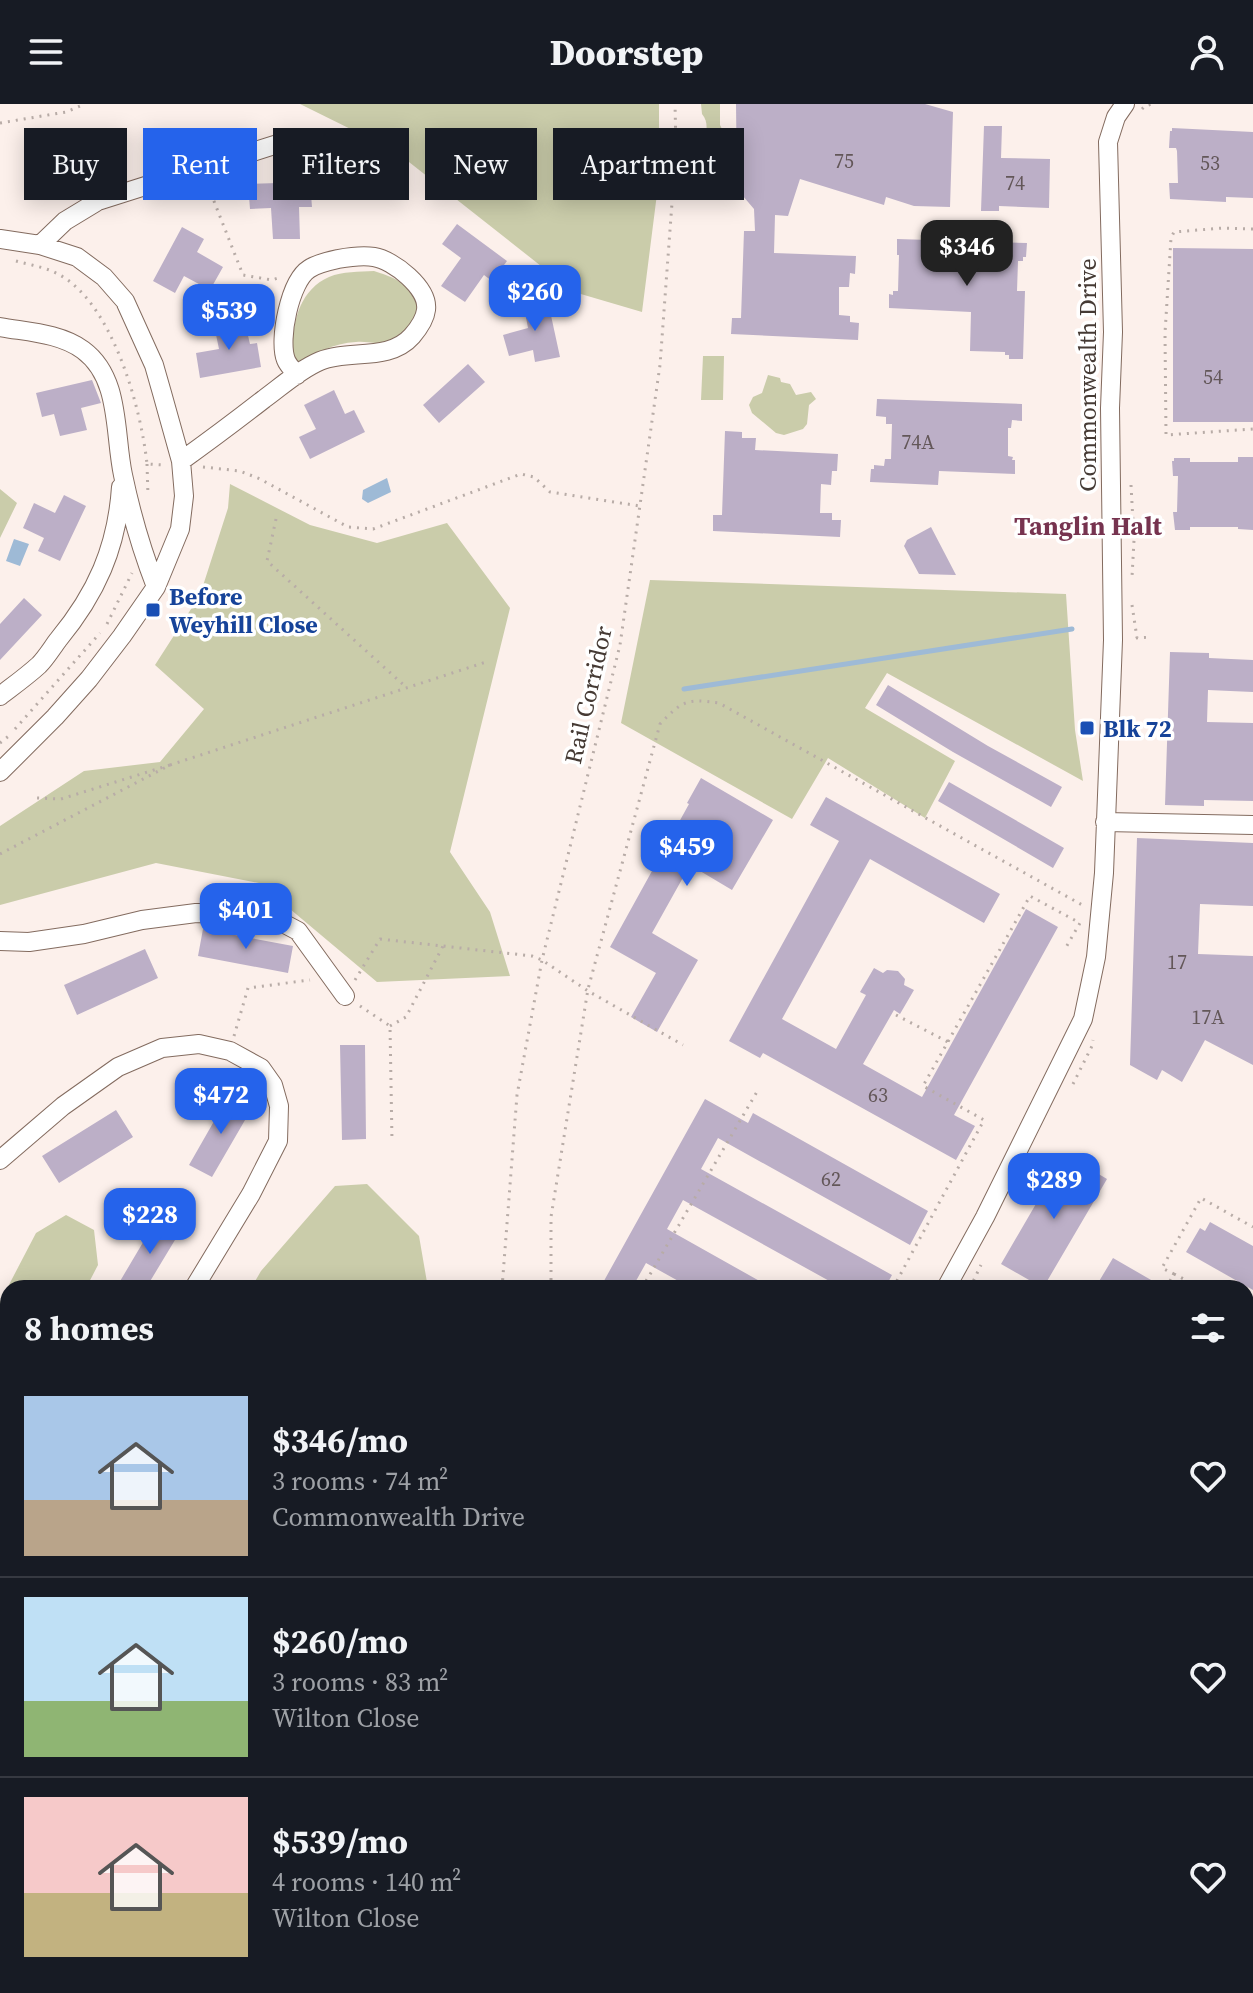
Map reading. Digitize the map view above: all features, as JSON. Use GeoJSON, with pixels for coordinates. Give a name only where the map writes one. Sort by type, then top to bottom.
{"type":"FeatureCollection","features":[{"type":"Feature","properties":{"kind":"street","name":"Commonwealth Drive"},"geometry":{"type":"LineString","coordinates":[[950,1280],[1083,1019],[1096,957],[1104,873],[1113,640],[1110,408],[1113,332],[1108,142],[1116,117],[1132,110]]}},
{"type":"Feature","properties":{"kind":"street"},"geometry":{"type":"LineString","coordinates":[[40,245],[65,221],[98,201],[143,186]]}},
{"type":"Feature","properties":{"kind":"street"},"geometry":{"type":"LineString","coordinates":[[0,239],[40,245],[77,257],[104,277],[125,301],[154,365],[181,463],[184,496],[180,529],[156,587],[89,679],[0,772]]}},
{"type":"Feature","properties":{"kind":"street"},"geometry":{"type":"LineString","coordinates":[[181,463],[297,375],[321,361],[391,350],[402,345],[413,336],[422,321],[427,307],[422,292],[410,277],[392,264],[374,257],[355,256],[334,260],[307,270],[291,295],[283,348],[286,362],[297,375]]}},
{"type":"Feature","properties":{"kind":"street"},"geometry":{"type":"LineString","coordinates":[[0,327],[54,337],[81,348],[97,363],[114,404],[123,473],[142,552],[156,587]]}},
{"type":"Feature","properties":{"kind":"street"},"geometry":{"type":"LineString","coordinates":[[0,696],[39,665],[77,617],[93,590],[110,551],[119,514],[123,473]]}},
{"type":"Feature","properties":{"kind":"street"},"geometry":{"type":"LineString","coordinates":[[1105,822],[1253,825]]}},
{"type":"Feature","properties":{"kind":"street"},"geometry":{"type":"LineString","coordinates":[[0,941],[29,942],[196,913],[266,914],[298,931],[345,996]]}},
{"type":"Feature","properties":{"kind":"street"},"geometry":{"type":"LineString","coordinates":[[0,1160],[63,1106],[118,1067],[162,1048],[199,1044],[230,1051],[261,1068],[273,1085],[279,1106],[278,1141],[251,1194],[199,1280]]}},
{"type":"Feature","properties":{"kind":"path"},"geometry":{"type":"LineString","coordinates":[[0,123],[66,112],[85,104]]}},
{"type":"Feature","properties":{"kind":"path","name":"Rail Corridor"},"geometry":{"type":"LineString","coordinates":[[503,1280],[517,1095],[542,960],[620,645],[660,365],[676,149],[675,104]]}},
{"type":"Feature","properties":{"kind":"path"},"geometry":{"type":"LineString","coordinates":[[1132,110],[1152,104]]}},
{"type":"Feature","properties":{"kind":"path"},"geometry":{"type":"LineString","coordinates":[[214,200],[243,275],[272,280],[307,270]]}},
{"type":"Feature","properties":{"kind":"path"},"geometry":{"type":"LineString","coordinates":[[1253,229],[1174,232],[1171,238],[1165,333],[1166,435],[1253,429]]}},
{"type":"Feature","properties":{"kind":"path"},"geometry":{"type":"LineString","coordinates":[[181,463],[240,471],[348,527],[373,529],[521,474],[534,477],[550,492],[640,506]]}},
{"type":"Feature","properties":{"kind":"path"},"geometry":{"type":"LineString","coordinates":[[1130,477],[1134,540],[1132,583]]}},
{"type":"Feature","properties":{"kind":"path"},"geometry":{"type":"LineString","coordinates":[[276,519],[267,561],[407,688]]}},
{"type":"Feature","properties":{"kind":"path"},"geometry":{"type":"LineString","coordinates":[[1131,597],[1137,638]]}},
{"type":"Feature","properties":{"kind":"path"},"geometry":{"type":"LineString","coordinates":[[37,798],[61,799],[486,662]]}},
{"type":"Feature","properties":{"kind":"path"},"geometry":{"type":"LineString","coordinates":[[551,1280],[551,1217],[588,991],[660,724],[678,705],[698,700],[719,703],[1087,908]]}},
{"type":"Feature","properties":{"kind":"path"},"geometry":{"type":"LineString","coordinates":[[0,854],[170,765]]}},
{"type":"Feature","properties":{"kind":"path"},"geometry":{"type":"LineString","coordinates":[[897,1280],[984,1120],[923,1086],[1030,896],[1080,923],[1065,949]]}},
{"type":"Feature","properties":{"kind":"path"},"geometry":{"type":"LineString","coordinates":[[390,1026],[345,996],[380,939],[532,956],[683,1045]]}},
{"type":"Feature","properties":{"kind":"path"},"geometry":{"type":"LineString","coordinates":[[390,1026],[406,1017],[443,946]]}},
{"type":"Feature","properties":{"kind":"path"},"geometry":{"type":"LineString","coordinates":[[230,1051],[248,988],[333,977]]}},
{"type":"Feature","properties":{"kind":"path"},"geometry":{"type":"LineString","coordinates":[[896,1015],[948,1042]]}},
{"type":"Feature","properties":{"kind":"path"},"geometry":{"type":"LineString","coordinates":[[390,1026],[392,1141]]}},
{"type":"Feature","properties":{"kind":"path"},"geometry":{"type":"LineString","coordinates":[[647,1280],[758,1090]]}},
{"type":"Feature","properties":{"kind":"path"},"geometry":{"type":"LineString","coordinates":[[1186,1280],[1162,1268],[1201,1198],[1253,1227]]}},
{"type":"Feature","properties":{"kind":"path"},"geometry":{"type":"LineString","coordinates":[[1171,1280],[1174,1274]]}},
{"type":"Feature","properties":{"kind":"green space"},"geometry":{"type":"Polygon","coordinates":[[[300,104],[659,104],[659,128],[553,128],[553,200],[656,200],[642,312],[574,292],[457,200],[537,200],[537,128],[425,128],[425,175],[409,162],[409,128],[349,128],[300,104]]]}},
{"type":"Feature","properties":{"kind":"green space"},"geometry":{"type":"Polygon","coordinates":[[[701,104],[720,104],[722,128],[706,128],[701,104]]]}},
{"type":"Feature","properties":{"kind":"green space"},"geometry":{"type":"Polygon","coordinates":[[[374,271],[404,285],[422,314],[390,345],[340,344],[294,366],[294,327],[309,293],[334,275],[374,271]]]}},
{"type":"Feature","properties":{"kind":"green space"},"geometry":{"type":"Polygon","coordinates":[[[703,356],[724,356],[723,400],[701,400],[703,356]]]}},
{"type":"Feature","properties":{"kind":"green space"},"geometry":{"type":"Polygon","coordinates":[[[768,375],[790,384],[796,395],[811,392],[816,399],[809,405],[807,424],[803,429],[784,435],[776,433],[752,413],[749,405],[753,397],[762,393],[768,375]]]}},
{"type":"Feature","properties":{"kind":"green space"},"geometry":{"type":"Polygon","coordinates":[[[230,484],[310,525],[377,543],[447,523],[510,608],[450,852],[490,912],[510,976],[377,982],[259,883],[156,863],[0,905],[0,826],[84,771],[160,762],[204,709],[155,665],[200,595],[228,508],[230,484]]]}},
{"type":"Feature","properties":{"kind":"green space"},"geometry":{"type":"Polygon","coordinates":[[[0,489],[17,503],[0,538],[0,489]]]}},
{"type":"Feature","properties":{"kind":"green space"},"geometry":{"type":"Polygon","coordinates":[[[650,580],[1066,594],[1075,730],[1083,781],[887,673],[865,708],[955,761],[925,818],[828,758],[792,819],[621,723],[650,580]]]}},
{"type":"Feature","properties":{"kind":"green space"},"geometry":{"type":"Polygon","coordinates":[[[367,1184],[419,1236],[427,1280],[256,1280],[335,1186],[367,1184]]]}},
{"type":"Feature","properties":{"kind":"green space"},"geometry":{"type":"Polygon","coordinates":[[[66,1215],[94,1230],[98,1265],[90,1280],[11,1280],[36,1233],[66,1215]]]}},
{"type":"Feature","properties":{"kind":"water"},"geometry":{"type":"Polygon","coordinates":[[[387,478],[391,492],[368,503],[362,499],[363,490],[387,478]]]}},
{"type":"Feature","properties":{"kind":"water"},"geometry":{"type":"Polygon","coordinates":[[[14,539],[29,544],[20,566],[6,561],[14,539]]]}},
{"type":"Feature","properties":{"kind":"building"},"geometry":{"type":"Polygon","coordinates":[[[736,104],[925,104],[953,112],[950,207],[914,206],[886,197],[884,205],[800,179],[788,216],[775,215],[774,253],[856,256],[855,274],[850,273],[849,287],[839,287],[839,315],[850,316],[850,322],[859,323],[858,340],[731,334],[732,318],[741,318],[744,231],[755,231],[754,209],[744,197],[744,128],[736,128],[736,104]]]}},
{"type":"Feature","properties":{"kind":"building"},"geometry":{"type":"Polygon","coordinates":[[[984,126],[1002,126],[1001,158],[1050,159],[1049,208],[999,206],[999,211],[981,211],[984,126]]]}},
{"type":"Feature","properties":{"kind":"building"},"geometry":{"type":"Polygon","coordinates":[[[1172,128],[1253,132],[1253,198],[1226,197],[1226,202],[1170,199],[1169,183],[1178,183],[1177,151],[1176,148],[1169,148],[1172,128]]]}},
{"type":"Feature","properties":{"kind":"building"},"geometry":{"type":"Polygon","coordinates":[[[273,183],[273,200],[311,200],[312,207],[299,207],[300,239],[273,239],[271,208],[250,209],[249,200],[257,200],[257,184],[273,183]]]}},
{"type":"Feature","properties":{"kind":"building"},"geometry":{"type":"Polygon","coordinates":[[[457,224],[507,261],[492,281],[484,275],[465,302],[441,286],[461,258],[442,244],[457,224]]]}},
{"type":"Feature","properties":{"kind":"building"},"geometry":{"type":"Polygon","coordinates":[[[182,227],[204,239],[197,252],[223,267],[210,290],[184,276],[175,293],[153,281],[182,227]]]}},
{"type":"Feature","properties":{"kind":"building"},"geometry":{"type":"Polygon","coordinates":[[[897,239],[1027,243],[1026,257],[1018,261],[1017,291],[1025,291],[1023,359],[1009,359],[1005,352],[970,351],[971,312],[889,308],[889,294],[898,291],[897,239]]]}},
{"type":"Feature","properties":{"kind":"building"},"geometry":{"type":"Polygon","coordinates":[[[1173,248],[1253,249],[1253,422],[1173,422],[1173,248]]]}},
{"type":"Feature","properties":{"kind":"building"},"geometry":{"type":"Polygon","coordinates":[[[547,297],[560,357],[535,362],[533,350],[509,356],[503,335],[528,328],[523,302],[547,297]]]}},
{"type":"Feature","properties":{"kind":"building"},"geometry":{"type":"Polygon","coordinates":[[[244,319],[250,344],[257,343],[261,367],[200,378],[196,353],[219,349],[214,325],[244,319]]]}},
{"type":"Feature","properties":{"kind":"building"},"geometry":{"type":"Polygon","coordinates":[[[468,364],[485,382],[439,423],[423,405],[468,364]]]}},
{"type":"Feature","properties":{"kind":"building"},"geometry":{"type":"Polygon","coordinates":[[[92,380],[101,403],[81,408],[87,430],[60,436],[54,414],[42,417],[36,393],[92,380]]]}},
{"type":"Feature","properties":{"kind":"building"},"geometry":{"type":"Polygon","coordinates":[[[334,390],[345,414],[354,410],[365,432],[310,459],[299,437],[316,429],[304,405],[334,390]]]}},
{"type":"Feature","properties":{"kind":"building"},"geometry":{"type":"Polygon","coordinates":[[[877,399],[1022,404],[1022,421],[1012,420],[1011,428],[1008,428],[1008,456],[1015,460],[1015,474],[939,471],[938,485],[870,482],[874,465],[884,466],[885,459],[891,459],[892,424],[886,424],[886,417],[876,416],[877,399]]]}},
{"type":"Feature","properties":{"kind":"building"},"geometry":{"type":"Polygon","coordinates":[[[725,431],[742,432],[742,438],[756,438],[755,450],[838,454],[837,471],[832,471],[831,485],[821,484],[820,513],[832,513],[832,520],[841,520],[840,537],[713,531],[713,515],[722,515],[725,431]]]}},
{"type":"Feature","properties":{"kind":"building"},"geometry":{"type":"Polygon","coordinates":[[[1238,457],[1253,457],[1253,530],[1190,527],[1190,530],[1175,530],[1173,512],[1177,512],[1178,476],[1173,476],[1174,458],[1190,458],[1190,462],[1238,462],[1238,457]]]}},
{"type":"Feature","properties":{"kind":"building"},"geometry":{"type":"Polygon","coordinates":[[[64,495],[86,506],[60,561],[38,551],[44,538],[23,528],[34,503],[55,513],[64,495]]]}},
{"type":"Feature","properties":{"kind":"building"},"geometry":{"type":"Polygon","coordinates":[[[931,527],[956,575],[919,574],[904,546],[907,540],[931,527]]]}},
{"type":"Feature","properties":{"kind":"building"},"geometry":{"type":"Polygon","coordinates":[[[24,598],[42,615],[0,660],[0,624],[24,598]]]}},
{"type":"Feature","properties":{"kind":"building"},"geometry":{"type":"Polygon","coordinates":[[[1170,652],[1209,653],[1209,658],[1253,660],[1253,692],[1208,690],[1207,722],[1253,723],[1253,801],[1204,800],[1204,806],[1165,805],[1170,652]]]}},
{"type":"Feature","properties":{"kind":"building"},"geometry":{"type":"Polygon","coordinates":[[[888,685],[1062,787],[1051,807],[876,705],[888,685]]]}},
{"type":"Feature","properties":{"kind":"building"},"geometry":{"type":"Polygon","coordinates":[[[701,778],[773,820],[732,890],[690,865],[652,933],[698,960],[657,1032],[631,1017],[656,973],[610,947],[701,778]]]}},
{"type":"Feature","properties":{"kind":"building"},"geometry":{"type":"Polygon","coordinates":[[[949,782],[1064,848],[1053,868],[938,801],[949,782]]]}},
{"type":"Feature","properties":{"kind":"building"},"geometry":{"type":"Polygon","coordinates":[[[826,797],[1000,894],[984,923],[870,859],[782,1019],[836,1049],[866,995],[860,992],[874,968],[883,973],[887,970],[898,971],[905,979],[904,985],[914,990],[900,1014],[894,1010],[863,1064],[922,1097],[1026,909],[1058,927],[954,1115],[975,1126],[956,1160],[763,1053],[760,1058],[729,1041],[839,841],[810,825],[826,797]]]}},
{"type":"Feature","properties":{"kind":"building"},"geometry":{"type":"Polygon","coordinates":[[[1137,838],[1253,843],[1253,906],[1200,904],[1198,954],[1253,956],[1253,1065],[1205,1040],[1182,1082],[1162,1070],[1157,1080],[1130,1065],[1137,838]]]}},
{"type":"Feature","properties":{"kind":"building"},"geometry":{"type":"Polygon","coordinates":[[[203,929],[293,946],[288,973],[198,956],[203,929]]]}},
{"type":"Feature","properties":{"kind":"building"},"geometry":{"type":"Polygon","coordinates":[[[145,949],[158,978],[77,1015],[64,985],[145,949]]]}},
{"type":"Feature","properties":{"kind":"building"},"geometry":{"type":"Polygon","coordinates":[[[340,1045],[365,1045],[366,1139],[342,1140],[340,1045]]]}},
{"type":"Feature","properties":{"kind":"building"},"geometry":{"type":"Polygon","coordinates":[[[229,1095],[252,1108],[212,1177],[189,1165],[229,1095]]]}},
{"type":"Feature","properties":{"kind":"building"},"geometry":{"type":"Polygon","coordinates":[[[705,1099],[748,1123],[753,1113],[928,1211],[910,1245],[718,1138],[701,1169],[892,1275],[889,1280],[828,1280],[683,1200],[667,1229],[758,1280],[677,1280],[646,1263],[636,1280],[604,1280],[705,1099]]]}},
{"type":"Feature","properties":{"kind":"building"},"geometry":{"type":"Polygon","coordinates":[[[116,1110],[133,1137],[59,1183],[42,1156],[116,1110]]]}},
{"type":"Feature","properties":{"kind":"building"},"geometry":{"type":"Polygon","coordinates":[[[1065,1154],[1107,1179],[1048,1280],[1029,1280],[1001,1264],[1065,1154]]]}},
{"type":"Feature","properties":{"kind":"building"},"geometry":{"type":"Polygon","coordinates":[[[158,1217],[181,1230],[151,1280],[121,1280],[158,1217]]]}},
{"type":"Feature","properties":{"kind":"building"},"geometry":{"type":"Polygon","coordinates":[[[1210,1222],[1253,1246],[1253,1280],[1235,1280],[1186,1252],[1200,1228],[1205,1231],[1210,1222]]]}},
{"type":"Feature","properties":{"kind":"building"},"geometry":{"type":"Polygon","coordinates":[[[1113,1258],[1151,1280],[1100,1280],[1113,1258]]]}},
{"type":"Feature","properties":{"kind":"waterway"},"geometry":{"type":"LineString","coordinates":[[684,689],[1072,629]]}},
{"type":"Feature","properties":{"kind":"place","name":"Before Weyhill Close"},"geometry":{"type":"Point","coordinates":[153,610]}},
{"type":"Feature","properties":{"kind":"place","name":"Blk 72"},"geometry":{"type":"Point","coordinates":[1087,728]}},
{"type":"Feature","properties":{"kind":"district","name":"Tanglin Halt"},"geometry":{"type":"Point","coordinates":[1088,526]}}]}
